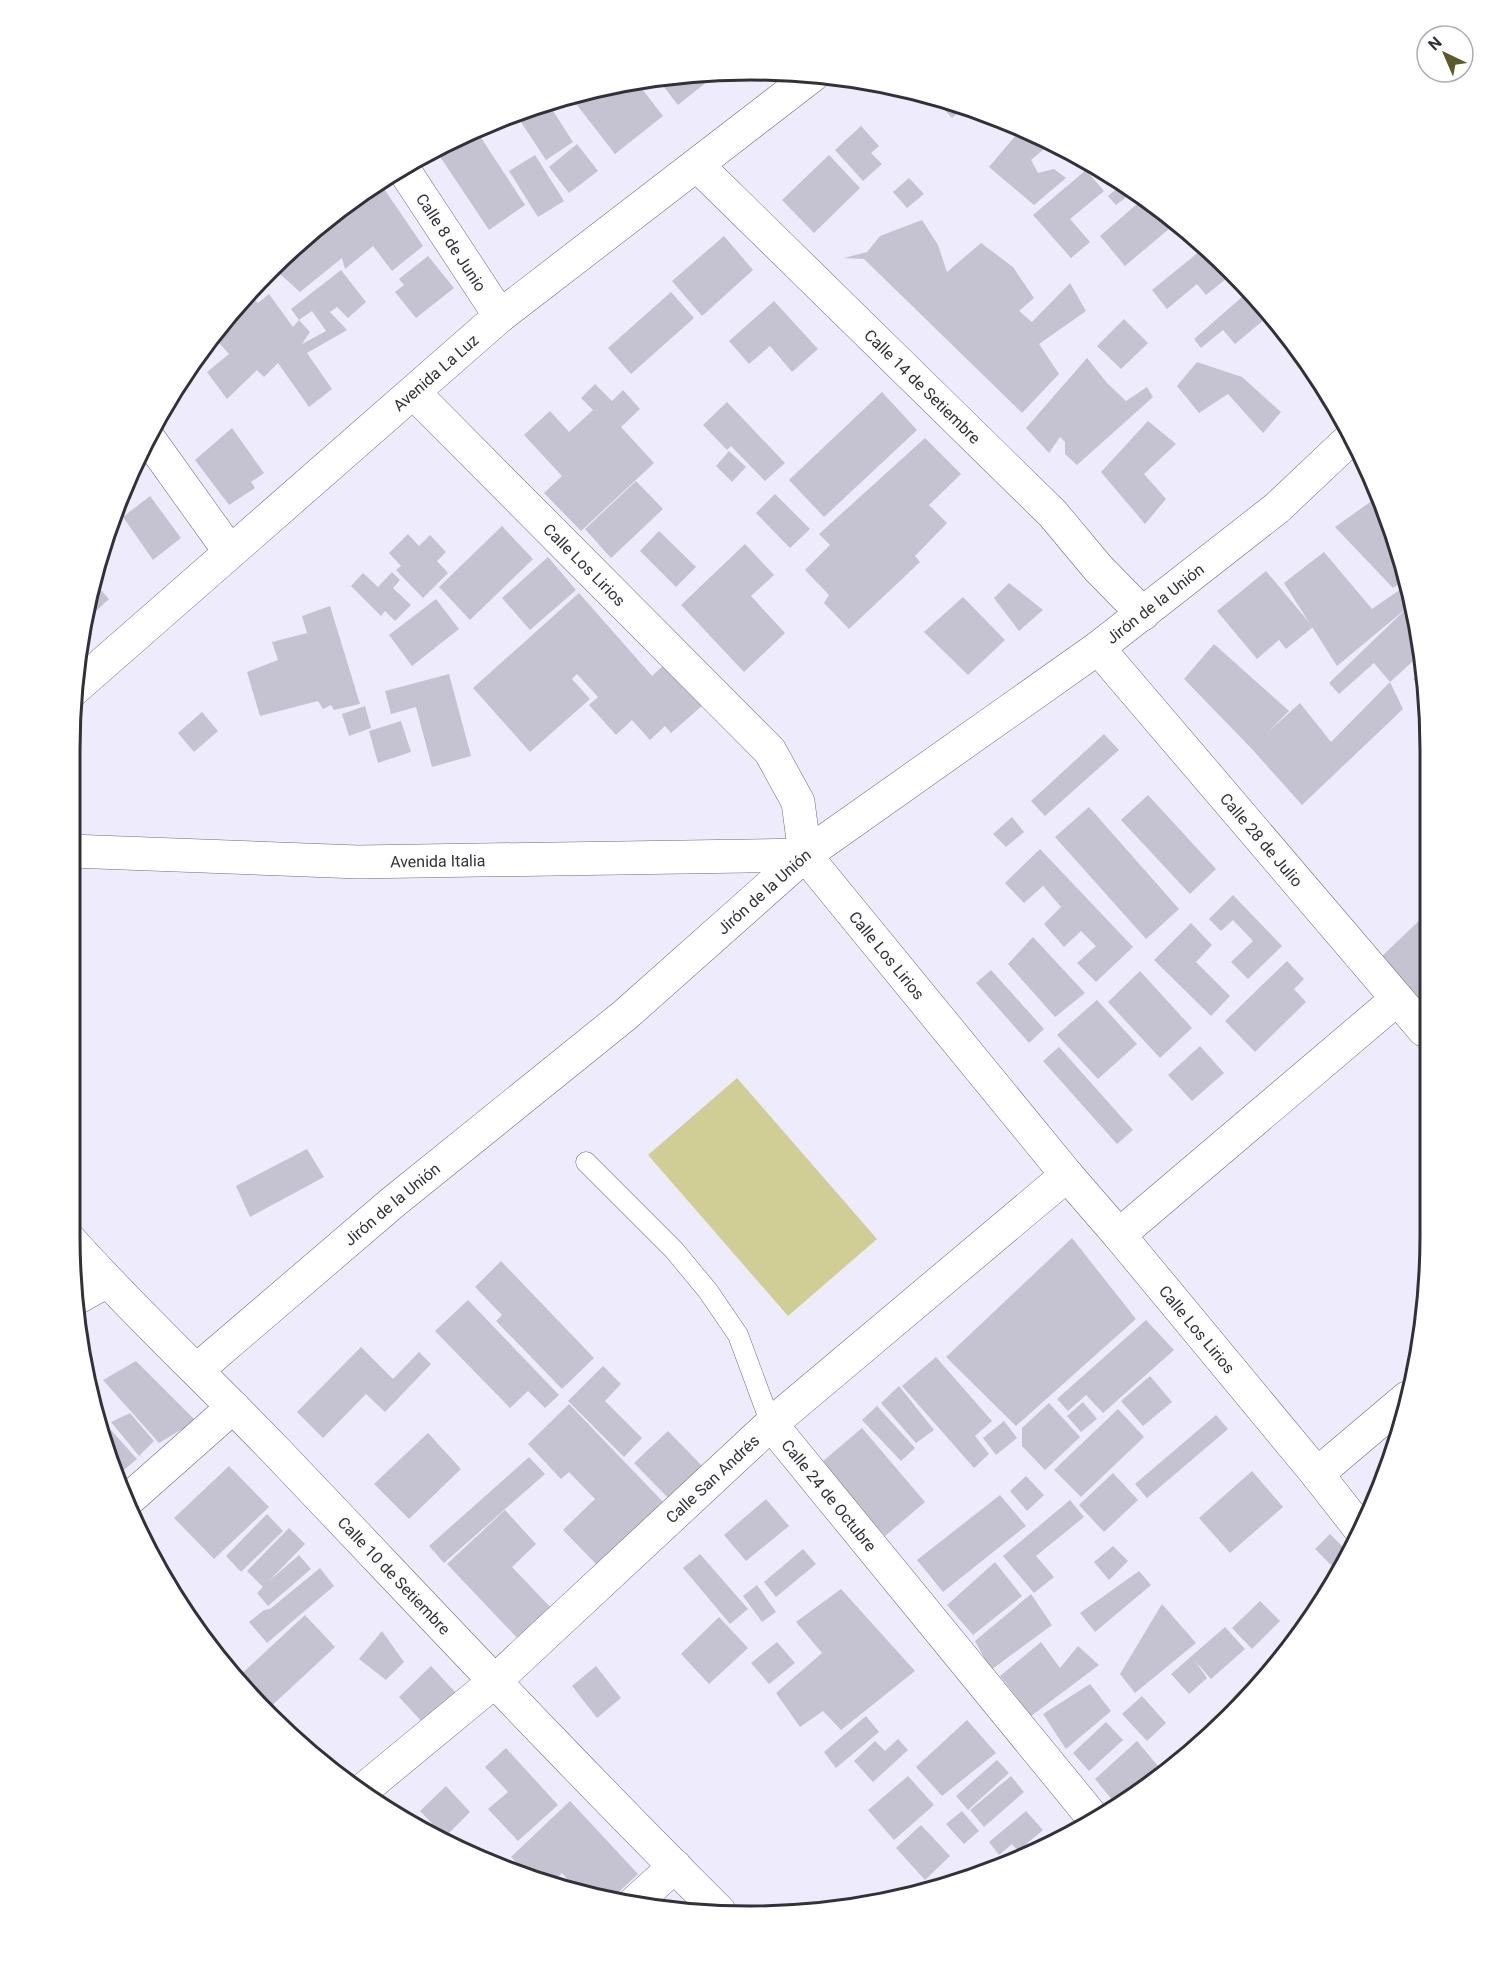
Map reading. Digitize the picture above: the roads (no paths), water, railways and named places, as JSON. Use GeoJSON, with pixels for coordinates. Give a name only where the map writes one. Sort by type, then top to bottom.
{"type":"FeatureCollection","features":[{"type":"Feature","properties":{"kind":"street","name":"Avenida La Luz"},"geometry":{"type":"LineString","coordinates":[[83,681],[500,316],[804,82]]}},
{"type":"Feature","properties":{"kind":"street","name":"Calle 14 de Setiembre"},"geometry":{"type":"LineString","coordinates":[[697,165],[1053,514],[1098,568],[1143,614]]}},
{"type":"Feature","properties":{"kind":"street","name":"Calle 8 de Junio"},"geometry":{"type":"LineString","coordinates":[[407,174],[500,316]]}},
{"type":"Feature","properties":{"kind":"street","name":"Calle Los Lirios"},"geometry":{"type":"LineString","coordinates":[[414,393],[770,751],[798,801],[805,855],[1355,1522]]}},
{"type":"Feature","properties":{"kind":"street","name":"Jirón de la Unión"},"geometry":{"type":"LineString","coordinates":[[197,1370],[392,1203],[625,1015],[805,855],[1143,614],[1277,508],[1345,444]]}},
{"type":"Feature","properties":{"kind":"street"},"geometry":{"type":"LineString","coordinates":[[153,445],[230,552]]}},
{"type":"Feature","properties":{"kind":"street","name":"Calle 28 de Julio"},"geometry":{"type":"LineString","coordinates":[[1098,648],[1420,1025]]}},
{"type":"Feature","properties":{"kind":"street","name":"Avenida Italia"},"geometry":{"type":"LineString","coordinates":[[79,851],[358,862],[805,855]]}},
{"type":"Feature","properties":{"kind":"street"},"geometry":{"type":"LineString","coordinates":[[1119,1235],[1397,999]]}},
{"type":"Feature","properties":{"kind":"street","name":"Calle San Andrés"},"geometry":{"type":"LineString","coordinates":[[367,1787],[495,1681],[771,1424],[1067,1175]]}},
{"type":"Feature","properties":{"kind":"street","name":"Calle 10 de Setiembre"},"geometry":{"type":"LineString","coordinates":[[80,1251],[234,1407],[495,1681],[713,1905]]}},
{"type":"Feature","properties":{"kind":"street"},"geometry":{"type":"LineString","coordinates":[[82,1295],[107,1281]]}},
{"type":"Feature","properties":{"kind":"street"},"geometry":{"type":"LineString","coordinates":[[1317,1474],[1398,1406]]}},
{"type":"Feature","properties":{"kind":"street"},"geometry":{"type":"LineString","coordinates":[[132,1496],[234,1407]]}},
{"type":"Feature","properties":{"kind":"street","name":"Calle 24 de Octubre"},"geometry":{"type":"LineString","coordinates":[[771,1424],[1090,1814]]}},
{"type":"Feature","properties":{"kind":"street"},"geometry":{"type":"LineString","coordinates":[[640,1897],[675,1866]]}},
{"type":"Feature","properties":{"kind":"lane","name":"Calle 24 de Octubre"},"geometry":{"type":"LineString","coordinates":[[586,1162],[674,1250],[708,1291],[738,1335],[771,1424]]}}]}
